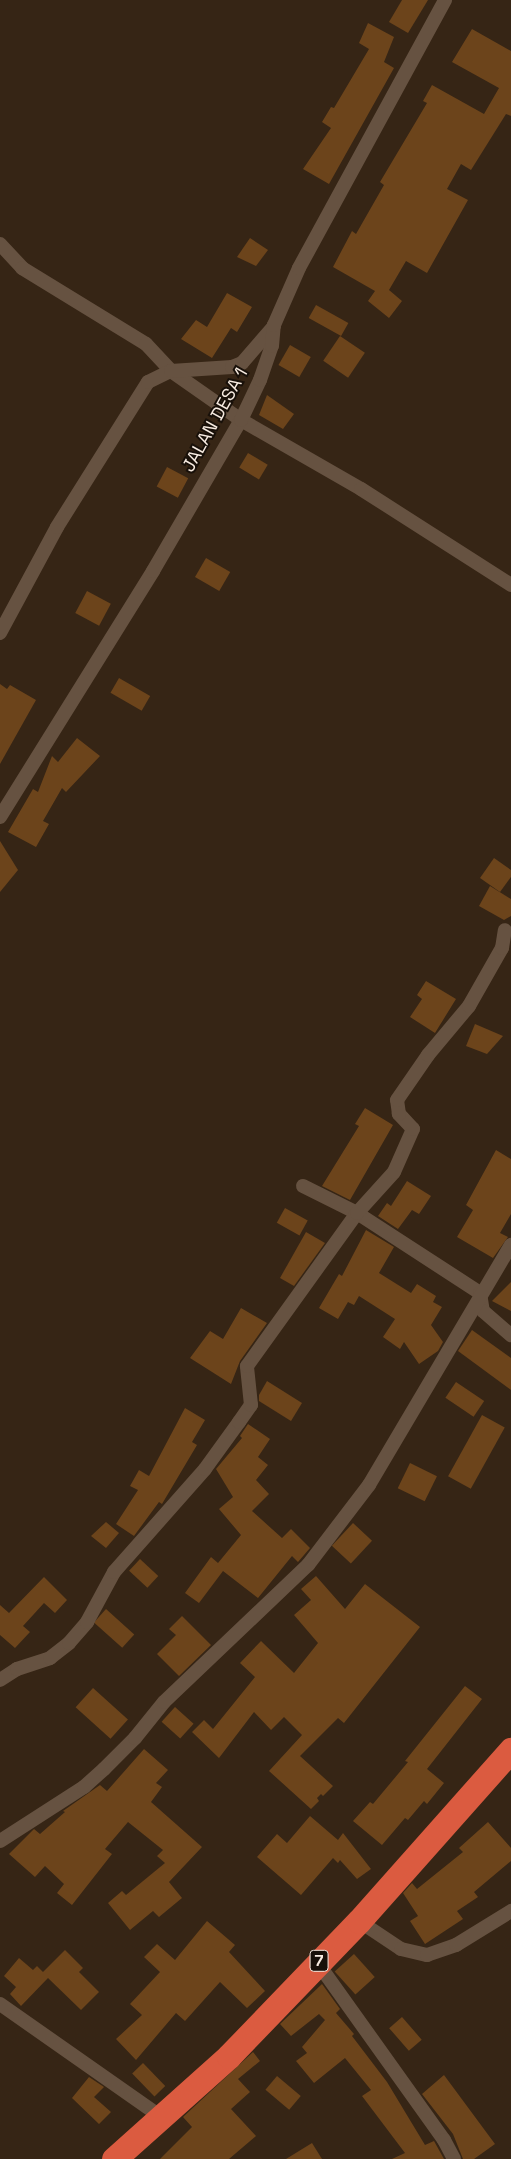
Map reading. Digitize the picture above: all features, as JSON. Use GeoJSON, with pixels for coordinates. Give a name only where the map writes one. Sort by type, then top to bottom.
{"type":"FeatureCollection","features":[{"type":"Feature","properties":{"kind":"highway","name":"7"},"geometry":{"type":"LineString","coordinates":[[114,2159],[163,2118],[228,2056],[358,1921],[511,1750]]}},
{"type":"Feature","properties":{"kind":"street","name":"JALAN DESA 1"},"geometry":{"type":"LineString","coordinates":[[0,817],[153,571],[241,420],[272,346],[274,325],[299,268],[445,0]]}},
{"type":"Feature","properties":{"kind":"street"},"geometry":{"type":"LineString","coordinates":[[0,244],[22,268],[146,344],[171,370],[241,420],[361,488],[511,584]]}},
{"type":"Feature","properties":{"kind":"street"},"geometry":{"type":"LineString","coordinates":[[0,633],[57,527],[148,382],[171,370],[232,367],[242,363],[274,325]]}},
{"type":"Feature","properties":{"kind":"street"},"geometry":{"type":"LineString","coordinates":[[0,1680],[17,1669],[50,1658],[70,1644],[87,1622],[114,1572],[205,1469],[251,1405],[247,1366],[356,1213],[394,1172],[411,1137],[412,1125],[399,1114],[397,1100],[428,1054],[469,1006],[502,948],[505,930]]}},
{"type":"Feature","properties":{"kind":"street"},"geometry":{"type":"LineString","coordinates":[[303,1186],[356,1213],[480,1293],[483,1311],[511,1336]]}},
{"type":"Feature","properties":{"kind":"street"},"geometry":{"type":"LineString","coordinates":[[0,1841],[97,1775],[135,1738],[164,1702],[308,1564],[369,1485],[452,1346],[480,1293],[511,1246]]}},
{"type":"Feature","properties":{"kind":"street"},"geometry":{"type":"LineString","coordinates":[[358,1921],[401,1950],[427,1955],[456,1945],[511,1911]]}},
{"type":"Feature","properties":{"kind":"street"},"geometry":{"type":"LineString","coordinates":[[318,1962],[444,2140],[454,2159]]}},
{"type":"Feature","properties":{"kind":"street"},"geometry":{"type":"LineString","coordinates":[[0,2004],[163,2118]]}},
{"type":"Feature","properties":{"kind":"building"},"geometry":{"type":"Polygon","coordinates":[[[402,0],[428,0],[408,33],[389,22],[402,0]]]}},
{"type":"Feature","properties":{"kind":"building"},"geometry":{"type":"Polygon","coordinates":[[[368,23],[394,37],[384,62],[394,68],[329,184],[303,169],[331,128],[322,122],[331,107],[334,108],[369,49],[359,43],[368,23]]]}},
{"type":"Feature","properties":{"kind":"building"},"geometry":{"type":"Polygon","coordinates":[[[472,29],[511,51],[511,116],[506,114],[471,170],[461,164],[447,189],[468,200],[427,273],[406,261],[389,290],[402,301],[389,318],[368,301],[375,291],[333,267],[352,231],[356,234],[384,185],[380,182],[427,103],[423,101],[432,85],[484,114],[499,88],[452,62],[472,29]]]}},
{"type":"Feature","properties":{"kind":"building"},"geometry":{"type":"Polygon","coordinates":[[[250,238],[268,250],[256,266],[237,257],[250,238]]]}},
{"type":"Feature","properties":{"kind":"building"},"geometry":{"type":"Polygon","coordinates":[[[227,293],[252,307],[237,332],[231,328],[212,358],[181,339],[196,320],[207,327],[227,293]]]}},
{"type":"Feature","properties":{"kind":"building"},"geometry":{"type":"Polygon","coordinates":[[[316,305],[348,323],[341,336],[309,318],[316,305]]]}},
{"type":"Feature","properties":{"kind":"building"},"geometry":{"type":"Polygon","coordinates":[[[340,336],[365,353],[348,378],[323,361],[340,336]]]}},
{"type":"Feature","properties":{"kind":"building"},"geometry":{"type":"Polygon","coordinates":[[[290,345],[311,357],[299,377],[278,365],[290,345]]]}},
{"type":"Feature","properties":{"kind":"building"},"geometry":{"type":"Polygon","coordinates":[[[267,395],[294,414],[283,429],[259,415],[267,395]]]}},
{"type":"Feature","properties":{"kind":"building"},"geometry":{"type":"Polygon","coordinates":[[[248,453],[268,465],[259,479],[239,468],[248,453]]]}},
{"type":"Feature","properties":{"kind":"building"},"geometry":{"type":"Polygon","coordinates":[[[167,467],[188,478],[178,498],[157,486],[167,467]]]}},
{"type":"Feature","properties":{"kind":"building"},"geometry":{"type":"Polygon","coordinates":[[[206,558],[230,572],[219,591],[195,577],[206,558]]]}},
{"type":"Feature","properties":{"kind":"building"},"geometry":{"type":"Polygon","coordinates":[[[87,591],[111,604],[99,626],[75,613],[87,591]]]}},
{"type":"Feature","properties":{"kind":"building"},"geometry":{"type":"Polygon","coordinates":[[[119,678],[150,696],[142,711],[110,693],[119,678]]]}},
{"type":"Feature","properties":{"kind":"building"},"geometry":{"type":"Polygon","coordinates":[[[0,684],[7,689],[10,685],[36,700],[0,764],[0,684]]]}},
{"type":"Feature","properties":{"kind":"building"},"geometry":{"type":"Polygon","coordinates":[[[77,738],[100,756],[66,792],[62,788],[43,821],[49,824],[36,847],[8,832],[33,789],[38,792],[52,756],[58,762],[77,738]]]}},
{"type":"Feature","properties":{"kind":"building"},"geometry":{"type":"Polygon","coordinates":[[[0,841],[18,870],[0,892],[0,841]]]}},
{"type":"Feature","properties":{"kind":"building"},"geometry":{"type":"Polygon","coordinates":[[[494,858],[511,870],[511,877],[500,892],[480,878],[494,858]]]}},
{"type":"Feature","properties":{"kind":"building"},"geometry":{"type":"Polygon","coordinates":[[[490,886],[511,899],[511,916],[504,920],[479,906],[490,886]]]}},
{"type":"Feature","properties":{"kind":"building"},"geometry":{"type":"Polygon","coordinates":[[[426,981],[456,999],[435,1033],[410,1017],[422,999],[417,995],[426,981]]]}},
{"type":"Feature","properties":{"kind":"building"},"geometry":{"type":"Polygon","coordinates":[[[475,1024],[503,1036],[487,1054],[466,1046],[475,1024]]]}},
{"type":"Feature","properties":{"kind":"building"},"geometry":{"type":"Polygon","coordinates":[[[365,1108],[393,1125],[350,1200],[322,1186],[359,1126],[355,1124],[365,1108]]]}},
{"type":"Feature","properties":{"kind":"building"},"geometry":{"type":"Polygon","coordinates":[[[496,1150],[511,1159],[511,1214],[500,1233],[508,1237],[493,1258],[457,1237],[473,1210],[466,1205],[496,1150]]]}},
{"type":"Feature","properties":{"kind":"building"},"geometry":{"type":"Polygon","coordinates":[[[407,1181],[431,1196],[419,1214],[412,1210],[398,1229],[378,1216],[387,1203],[391,1206],[407,1181]]]}},
{"type":"Feature","properties":{"kind":"building"},"geometry":{"type":"Polygon","coordinates":[[[285,1208],[308,1221],[299,1235],[277,1223],[285,1208]]]}},
{"type":"Feature","properties":{"kind":"building"},"geometry":{"type":"Polygon","coordinates":[[[366,1230],[394,1247],[379,1273],[411,1293],[417,1284],[436,1296],[433,1302],[442,1307],[431,1325],[443,1342],[438,1351],[419,1364],[404,1342],[400,1349],[383,1337],[395,1319],[359,1296],[354,1305],[348,1302],[338,1319],[319,1308],[339,1274],[342,1276],[366,1230]]]}},
{"type":"Feature","properties":{"kind":"building"},"geometry":{"type":"Polygon","coordinates":[[[306,1232],[325,1243],[294,1286],[280,1278],[306,1232]]]}},
{"type":"Feature","properties":{"kind":"building"},"geometry":{"type":"Polygon","coordinates":[[[511,1282],[511,1311],[492,1301],[511,1282]]]}},
{"type":"Feature","properties":{"kind":"building"},"geometry":{"type":"Polygon","coordinates":[[[241,1308],[267,1323],[240,1361],[231,1384],[190,1358],[210,1331],[223,1339],[241,1308]]]}},
{"type":"Feature","properties":{"kind":"building"},"geometry":{"type":"Polygon","coordinates":[[[472,1330],[511,1358],[511,1390],[458,1351],[472,1330]]]}},
{"type":"Feature","properties":{"kind":"building"},"geometry":{"type":"Polygon","coordinates":[[[267,1381],[302,1403],[291,1421],[259,1401],[259,1395],[267,1381]]]}},
{"type":"Feature","properties":{"kind":"building"},"geometry":{"type":"Polygon","coordinates":[[[456,1382],[484,1401],[474,1417],[445,1398],[456,1382]]]}},
{"type":"Feature","properties":{"kind":"building"},"geometry":{"type":"Polygon","coordinates":[[[185,1408],[205,1420],[192,1442],[197,1445],[162,1504],[159,1502],[134,1536],[116,1524],[138,1490],[130,1486],[139,1470],[149,1476],[185,1408]]]}},
{"type":"Feature","properties":{"kind":"building"},"geometry":{"type":"Polygon","coordinates":[[[482,1415],[505,1428],[471,1489],[448,1476],[482,1415]]]}},
{"type":"Feature","properties":{"kind":"building"},"geometry":{"type":"Polygon","coordinates":[[[248,1424],[270,1439],[258,1457],[268,1465],[256,1480],[269,1494],[252,1511],[282,1538],[291,1529],[310,1548],[298,1562],[292,1556],[258,1598],[223,1571],[199,1603],[185,1593],[211,1557],[218,1563],[241,1535],[219,1509],[233,1497],[216,1469],[242,1438],[240,1436],[248,1424]]]}},
{"type":"Feature","properties":{"kind":"building"},"geometry":{"type":"Polygon","coordinates":[[[410,1463],[437,1476],[425,1501],[398,1488],[410,1463]]]}},
{"type":"Feature","properties":{"kind":"building"},"geometry":{"type":"Polygon","coordinates":[[[106,1522],[119,1533],[106,1548],[91,1536],[106,1522]]]}},
{"type":"Feature","properties":{"kind":"building"},"geometry":{"type":"Polygon","coordinates":[[[353,1523],[372,1541],[351,1563],[332,1546],[353,1523]]]}},
{"type":"Feature","properties":{"kind":"building"},"geometry":{"type":"Polygon","coordinates":[[[140,1559],[158,1576],[147,1588],[129,1571],[140,1559]]]}},
{"type":"Feature","properties":{"kind":"building"},"geometry":{"type":"Polygon","coordinates":[[[316,1576],[345,1609],[365,1584],[420,1627],[344,1723],[338,1718],[300,1756],[333,1786],[323,1796],[321,1794],[317,1798],[319,1801],[311,1809],[269,1771],[302,1735],[284,1717],[271,1730],[254,1712],[219,1758],[192,1732],[204,1720],[213,1729],[255,1677],[240,1663],[261,1641],[294,1673],[318,1643],[294,1615],[311,1600],[301,1589],[316,1576]]]}},
{"type":"Feature","properties":{"kind":"building"},"geometry":{"type":"Polygon","coordinates":[[[44,1577],[67,1600],[55,1613],[44,1603],[23,1626],[30,1632],[15,1648],[0,1635],[0,1605],[9,1613],[44,1577]]]}},
{"type":"Feature","properties":{"kind":"building"},"geometry":{"type":"Polygon","coordinates":[[[106,1609],[134,1634],[122,1648],[94,1622],[106,1609]]]}},
{"type":"Feature","properties":{"kind":"building"},"geometry":{"type":"Polygon","coordinates":[[[182,1616],[211,1645],[179,1676],[157,1654],[176,1635],[169,1629],[182,1616]]]}},
{"type":"Feature","properties":{"kind":"building"},"geometry":{"type":"Polygon","coordinates":[[[465,1686],[482,1699],[427,1769],[444,1783],[427,1804],[424,1801],[408,1820],[405,1818],[382,1845],[353,1821],[370,1802],[373,1804],[408,1762],[405,1761],[465,1686]]]}},
{"type":"Feature","properties":{"kind":"building"},"geometry":{"type":"Polygon","coordinates":[[[93,1688],[128,1719],[111,1739],[76,1707],[93,1688]]]}},
{"type":"Feature","properties":{"kind":"building"},"geometry":{"type":"Polygon","coordinates":[[[175,1707],[194,1724],[180,1739],[162,1722],[175,1707]]]}},
{"type":"Feature","properties":{"kind":"building"},"geometry":{"type":"Polygon","coordinates":[[[144,1749],[168,1770],[156,1783],[162,1787],[151,1802],[202,1847],[169,1882],[182,1898],[159,1917],[153,1911],[130,1930],[108,1903],[122,1891],[126,1895],[165,1863],[157,1856],[163,1850],[128,1822],[105,1849],[112,1854],[72,1905],[57,1893],[64,1884],[45,1866],[35,1877],[9,1854],[34,1829],[40,1834],[65,1812],[63,1811],[100,1785],[107,1791],[144,1749]]]}},
{"type":"Feature","properties":{"kind":"building"},"geometry":{"type":"Polygon","coordinates":[[[310,1816],[338,1840],[343,1833],[371,1869],[357,1879],[340,1860],[338,1863],[333,1858],[301,1895],[257,1857],[277,1834],[287,1843],[310,1816]]]}},
{"type":"Feature","properties":{"kind":"building"},"geometry":{"type":"Polygon","coordinates":[[[488,1822],[511,1848],[511,1861],[474,1892],[478,1897],[457,1911],[463,1919],[425,1944],[410,1921],[418,1916],[403,1893],[412,1883],[417,1889],[463,1852],[459,1848],[488,1822]]]}},
{"type":"Feature","properties":{"kind":"building"},"geometry":{"type":"Polygon","coordinates":[[[207,1921],[235,1945],[229,1952],[265,1991],[247,2008],[220,1982],[185,2021],[176,2013],[136,2060],[116,2039],[142,2015],[130,2004],[160,1972],[144,1957],[157,1944],[175,1960],[207,1921]]]}},
{"type":"Feature","properties":{"kind":"building"},"geometry":{"type":"Polygon","coordinates":[[[65,1950],[83,1968],[79,1972],[99,1992],[81,2010],[48,1978],[21,2006],[10,1994],[16,1987],[4,1976],[19,1958],[33,1970],[37,1966],[43,1972],[65,1950]]]}},
{"type":"Feature","properties":{"kind":"building"},"geometry":{"type":"Polygon","coordinates":[[[354,1954],[375,1977],[355,1994],[335,1971],[354,1954]]]}},
{"type":"Feature","properties":{"kind":"building"},"geometry":{"type":"Polygon","coordinates":[[[322,1984],[340,2009],[336,2013],[354,2034],[352,2036],[387,2082],[425,2145],[434,2141],[444,2159],[392,2159],[405,2153],[362,2096],[371,2090],[345,2058],[314,2083],[296,2061],[307,2053],[302,2047],[325,2020],[319,2014],[291,2036],[280,2024],[322,1984]]]}},
{"type":"Feature","properties":{"kind":"building"},"geometry":{"type":"Polygon","coordinates":[[[402,2017],[422,2040],[409,2051],[389,2028],[402,2017]]]}},
{"type":"Feature","properties":{"kind":"building"},"geometry":{"type":"Polygon","coordinates":[[[253,2052],[260,2061],[238,2079],[250,2092],[231,2109],[256,2136],[229,2159],[160,2159],[192,2127],[183,2117],[253,2052]]]}},
{"type":"Feature","properties":{"kind":"building"},"geometry":{"type":"Polygon","coordinates":[[[143,2063],[165,2086],[154,2096],[132,2073],[143,2063]]]}},
{"type":"Feature","properties":{"kind":"building"},"geometry":{"type":"Polygon","coordinates":[[[444,2075],[495,2144],[474,2159],[463,2159],[453,2134],[422,2094],[444,2075]]]}},
{"type":"Feature","properties":{"kind":"building"},"geometry":{"type":"Polygon","coordinates":[[[277,2076],[301,2096],[289,2110],[265,2090],[277,2076]]]}},
{"type":"Feature","properties":{"kind":"building"},"geometry":{"type":"Polygon","coordinates":[[[89,2077],[104,2087],[94,2097],[111,2112],[99,2124],[72,2098],[89,2077]]]}},
{"type":"Feature","properties":{"kind":"building"},"geometry":{"type":"Polygon","coordinates":[[[312,2143],[322,2159],[286,2159],[312,2143]]]}}]}
